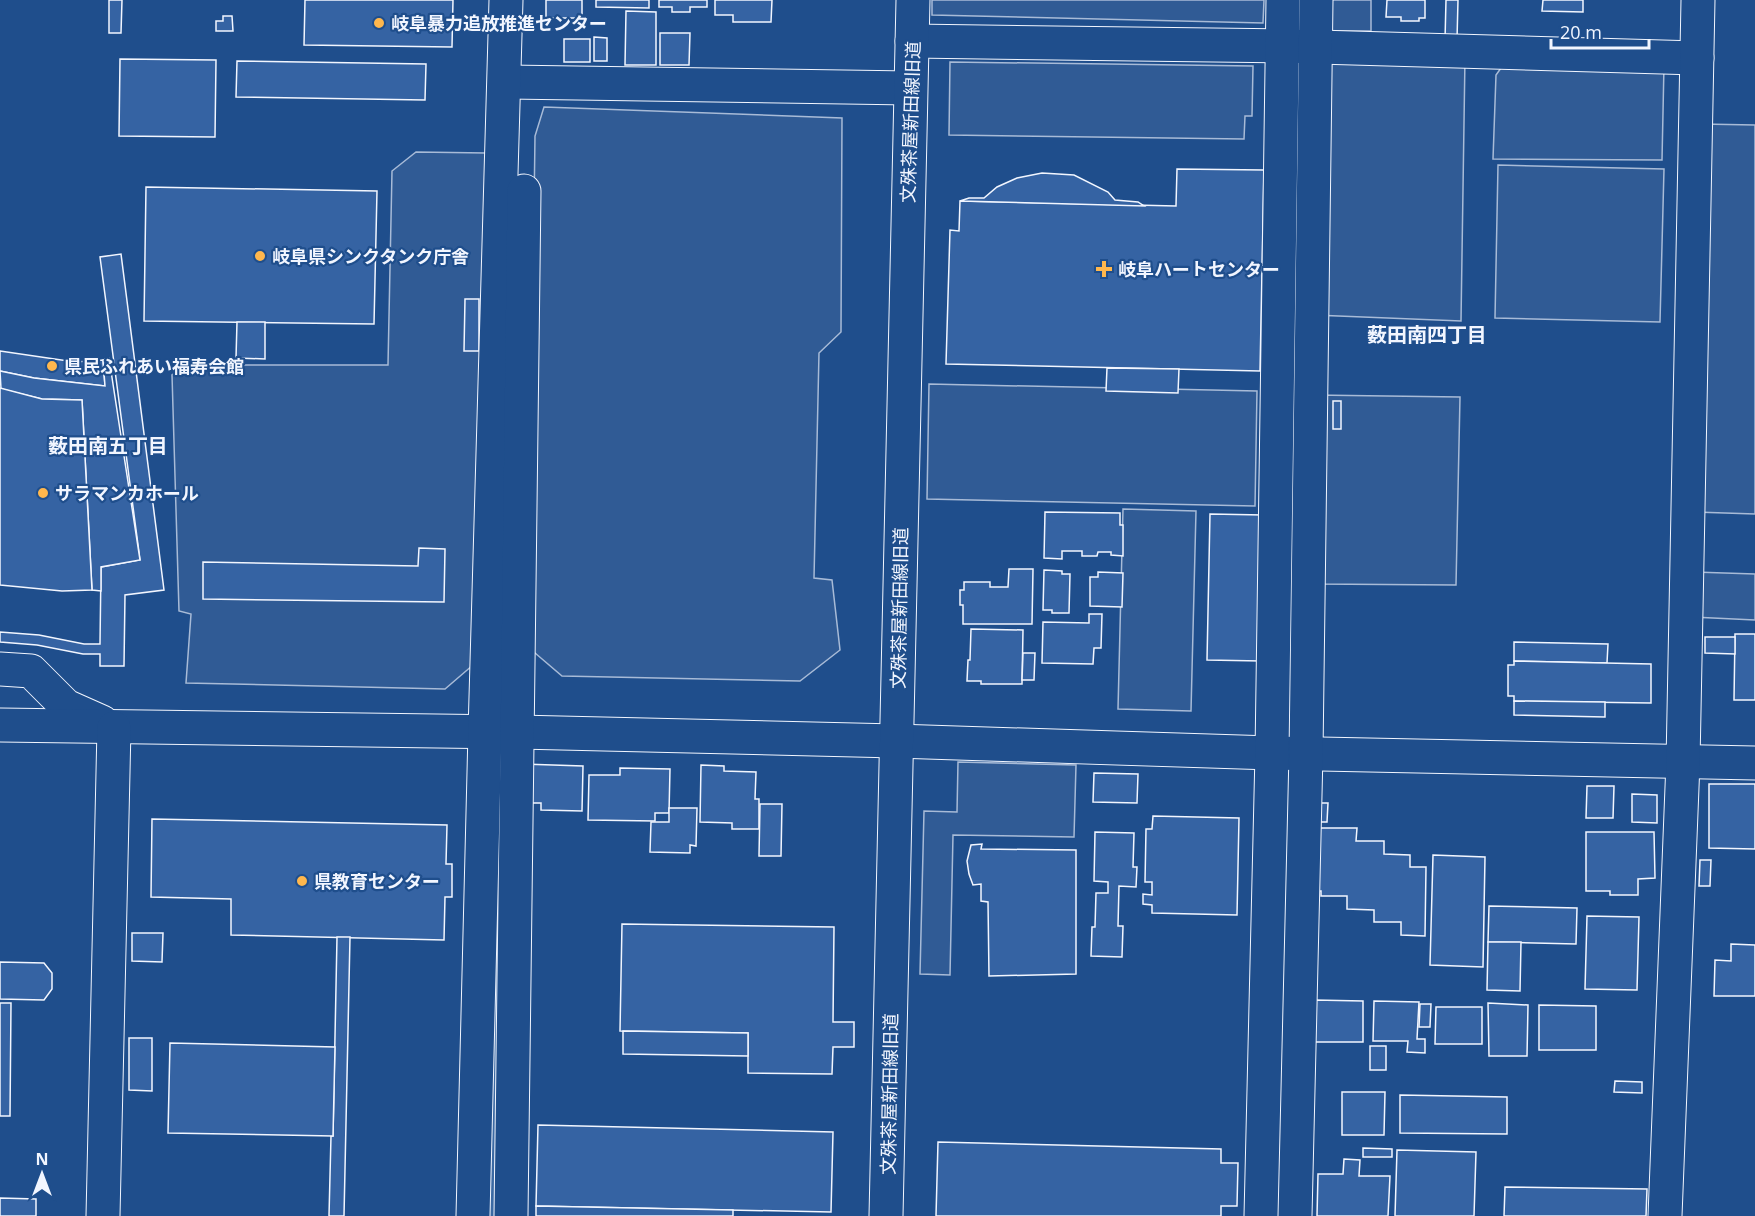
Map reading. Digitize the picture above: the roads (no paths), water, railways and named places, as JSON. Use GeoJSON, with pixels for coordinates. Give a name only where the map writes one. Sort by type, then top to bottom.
{"type":"FeatureCollection","features":[{"type":"Feature","properties":{"kind":"street"},"geometry":{"type":"LineString","coordinates":[[506,0],[515,82],[518,732],[511,1216]]}},
{"type":"Feature","properties":{"kind":"street"},"geometry":{"type":"LineString","coordinates":[[473,1216],[485,732],[515,82],[527,0]]}},
{"type":"Feature","properties":{"kind":"street","name":"文殊茶屋新田線旧道"},"geometry":{"type":"LineString","coordinates":[[886,1216],[913,0]]}},
{"type":"Feature","properties":{"kind":"street"},"geometry":{"type":"LineString","coordinates":[[1261,1216],[1272,753],[1283,0]]}},
{"type":"Feature","properties":{"kind":"street"},"geometry":{"type":"LineString","coordinates":[[1295,1216],[1306,753],[1316,0]]}},
{"type":"Feature","properties":{"kind":"street"},"geometry":{"type":"LineString","coordinates":[[1665,1216],[1683,762],[1698,0]]}},
{"type":"Feature","properties":{"kind":"street"},"geometry":{"type":"LineString","coordinates":[[912,41],[1283,46],[1697,58]]}},
{"type":"Feature","properties":{"kind":"street"},"geometry":{"type":"LineString","coordinates":[[515,82],[910,88]]}},
{"type":"Feature","properties":{"kind":"street"},"geometry":{"type":"LineString","coordinates":[[0,669],[32,671],[66,706],[114,728]]}},
{"type":"Feature","properties":{"kind":"street"},"geometry":{"type":"LineString","coordinates":[[0,725],[518,732],[1272,753],[1755,763]]}},
{"type":"Feature","properties":{"kind":"street"},"geometry":{"type":"LineString","coordinates":[[103,1216],[114,728]]}},
{"type":"Feature","properties":{"kind":"waterway"},"geometry":{"type":"LineString","coordinates":[[1290,631],[1293,503]]}},
{"type":"Feature","properties":{"kind":"waterway"},"geometry":{"type":"LineString","coordinates":[[490,1216],[500,821]]}},
{"type":"Feature","properties":{"kind":"place","name":"岐阜暴力追放推進センター"},"geometry":{"type":"Point","coordinates":[379,23]}},
{"type":"Feature","properties":{"kind":"place","name":"岐阜県シンクタンク庁舎"},"geometry":{"type":"Point","coordinates":[260,256]}},
{"type":"Feature","properties":{"kind":"place","name":"岐阜ハートセンター"},"geometry":{"type":"Point","coordinates":[1104,269]}},
{"type":"Feature","properties":{"kind":"place","name":"県民ふれあい福寿会館"},"geometry":{"type":"Point","coordinates":[52,366]}},
{"type":"Feature","properties":{"kind":"place","name":"サラマンカホール"},"geometry":{"type":"Point","coordinates":[43,493]}},
{"type":"Feature","properties":{"kind":"place","name":"県教育センター"},"geometry":{"type":"Point","coordinates":[302,881]}},
{"type":"Feature","properties":{"kind":"district","name":"薮田南四丁目"},"geometry":{"type":"Point","coordinates":[1427,334]}},
{"type":"Feature","properties":{"kind":"district","name":"薮田南五丁目"},"geometry":{"type":"Point","coordinates":[108,445]}}]}
